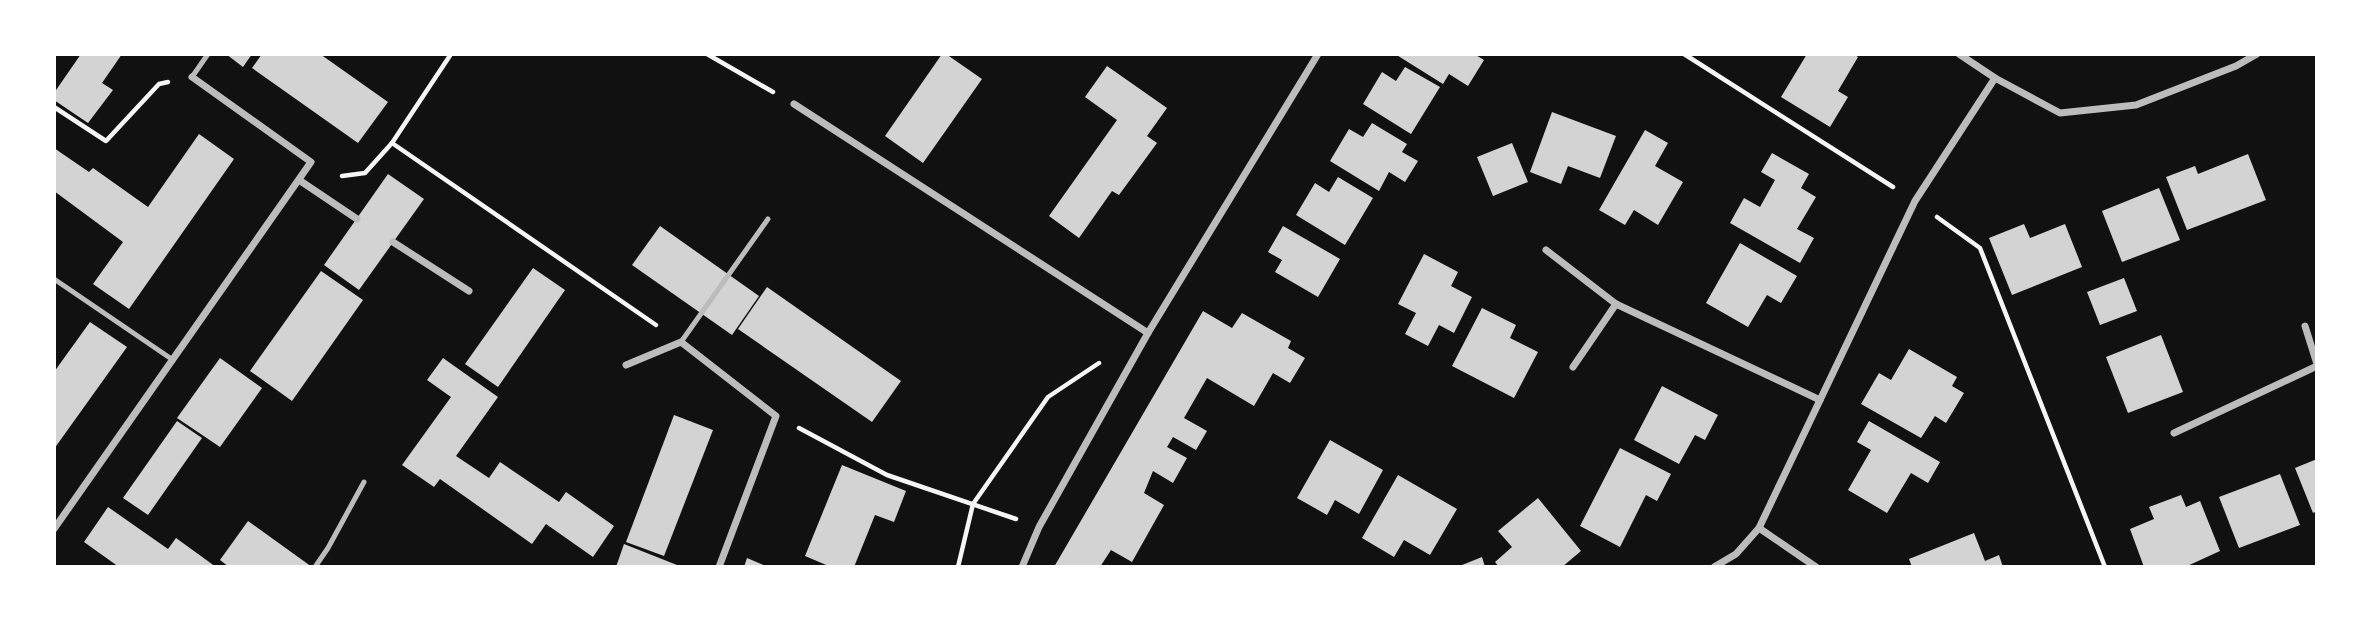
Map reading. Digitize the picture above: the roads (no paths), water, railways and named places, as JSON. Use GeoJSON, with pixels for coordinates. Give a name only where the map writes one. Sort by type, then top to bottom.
{"type":"FeatureCollection","features":[{"type":"Feature","properties":{"kind":"street"},"geometry":{"type":"LineString","coordinates":[[1022,567],[1039,527],[1148,333],[1318,54]]}},
{"type":"Feature","properties":{"kind":"street"},"geometry":{"type":"LineString","coordinates":[[1959,54],[1995,78],[2060,113],[2136,105],[2236,66],[2257,54]]}},
{"type":"Feature","properties":{"kind":"street"},"geometry":{"type":"LineString","coordinates":[[54,529],[311,162],[192,77]]}},
{"type":"Feature","properties":{"kind":"street"},"geometry":{"type":"LineString","coordinates":[[1714,567],[1736,554],[1759,528],[1915,201],[1995,78]]}},
{"type":"Feature","properties":{"kind":"street"},"geometry":{"type":"LineString","coordinates":[[794,104],[1148,333]]}},
{"type":"Feature","properties":{"kind":"street"},"geometry":{"type":"LineString","coordinates":[[299,180],[357,219]]}},
{"type":"Feature","properties":{"kind":"street"},"geometry":{"type":"LineString","coordinates":[[393,243],[470,291]]}},
{"type":"Feature","properties":{"kind":"street"},"geometry":{"type":"LineString","coordinates":[[1546,250],[1616,304],[1820,400]]}},
{"type":"Feature","properties":{"kind":"street"},"geometry":{"type":"LineString","coordinates":[[1573,367],[1616,304]]}},
{"type":"Feature","properties":{"kind":"street"},"geometry":{"type":"LineString","coordinates":[[2174,433],[2317,365],[2305,326]]}},
{"type":"Feature","properties":{"kind":"street"},"geometry":{"type":"LineString","coordinates":[[626,365],[681,342],[776,416],[719,567]]}},
{"type":"Feature","properties":{"kind":"street"},"geometry":{"type":"LineString","coordinates":[[1759,528],[1816,567]]}},
{"type":"Feature","properties":{"kind":"lane"},"geometry":{"type":"LineString","coordinates":[[192,77],[208,54]]}},
{"type":"Feature","properties":{"kind":"lane"},"geometry":{"type":"LineString","coordinates":[[681,342],[768,219]]}},
{"type":"Feature","properties":{"kind":"lane"},"geometry":{"type":"LineString","coordinates":[[54,279],[173,360]]}},
{"type":"Feature","properties":{"kind":"lane"},"geometry":{"type":"LineString","coordinates":[[315,567],[363,482]]}}]}
